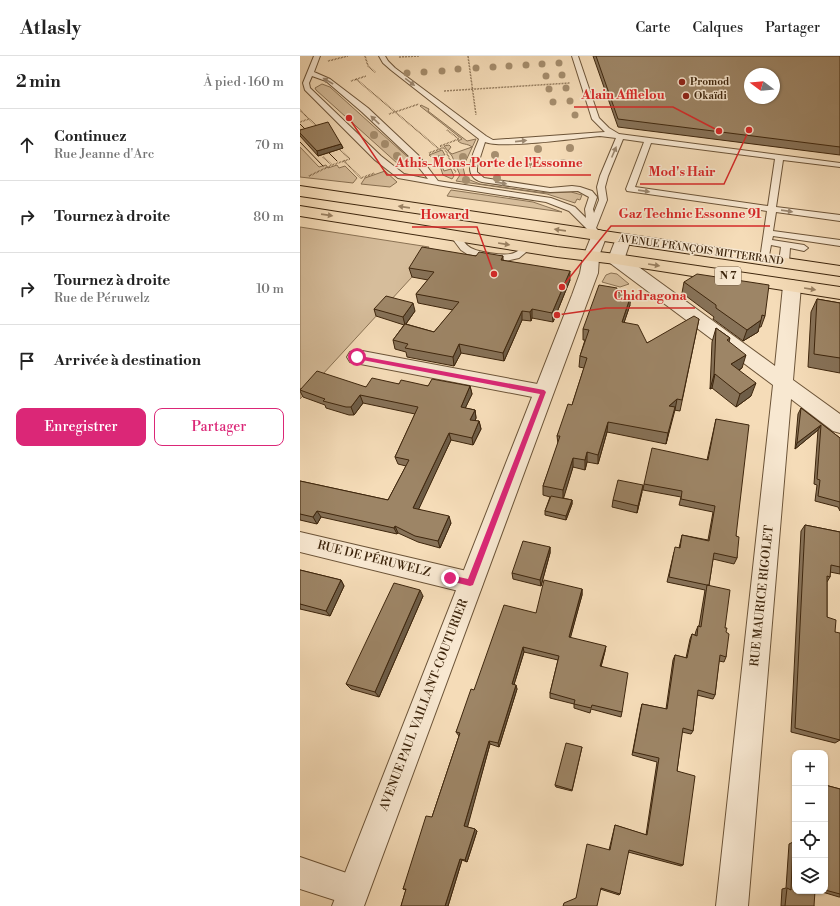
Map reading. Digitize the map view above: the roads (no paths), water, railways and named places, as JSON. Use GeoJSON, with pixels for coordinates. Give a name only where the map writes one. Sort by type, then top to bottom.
{"type":"FeatureCollection","features":[{"type":"Feature","properties":{"kind":"main road","name":"AVENUE FRANÇOIS MITTERRAND"},"geometry":{"type":"LineString","coordinates":[[300,191],[594,240],[623,239],[840,271]]}},
{"type":"Feature","properties":{"kind":"main road","name":"N 7"},"geometry":{"type":"LineString","coordinates":[[300,211],[527,248],[594,240],[616,259],[840,293]]}},
{"type":"Feature","properties":{"kind":"street"},"geometry":{"type":"LineString","coordinates":[[623,239],[616,259],[840,425]]}},
{"type":"Feature","properties":{"kind":"street","name":"AVENUE PAUL VAILLANT-COUTURIER"},"geometry":{"type":"LineString","coordinates":[[350,898],[589,273],[594,240]]}},
{"type":"Feature","properties":{"kind":"street","name":"RUE MAURICE RIGOLET"},"geometry":{"type":"LineString","coordinates":[[732,906],[792,286]]}},
{"type":"Feature","properties":{"kind":"street"},"geometry":{"type":"LineString","coordinates":[[357,357],[544,392]]}},
{"type":"Feature","properties":{"kind":"street","name":"RUE DE PÉRUWELZ"},"geometry":{"type":"LineString","coordinates":[[300,542],[470,583]]}},
{"type":"Feature","properties":{"kind":"street"},"geometry":{"type":"LineString","coordinates":[[300,873],[350,898]]}},
{"type":"Feature","properties":{"kind":"lane"},"geometry":{"type":"LineString","coordinates":[[316,56],[306,86],[311,93],[384,163],[401,176],[548,200],[572,209],[594,240]]}},
{"type":"Feature","properties":{"kind":"lane"},"geometry":{"type":"LineString","coordinates":[[382,56],[385,62],[392,69],[483,138],[492,142],[600,134],[840,165]]}},
{"type":"Feature","properties":{"kind":"lane"},"geometry":{"type":"LineString","coordinates":[[575,56],[596,119],[606,130],[620,137]]}},
{"type":"Feature","properties":{"kind":"lane"},"geometry":{"type":"LineString","coordinates":[[309,74],[328,80],[365,110],[416,158],[435,182]]}},
{"type":"Feature","properties":{"kind":"lane"},"geometry":{"type":"LineString","coordinates":[[594,240],[602,200],[601,187],[620,137]]}},
{"type":"Feature","properties":{"kind":"lane"},"geometry":{"type":"LineString","coordinates":[[483,138],[473,167],[475,176],[482,180],[550,190],[572,188],[585,191],[594,197],[589,209],[594,240]]}},
{"type":"Feature","properties":{"kind":"lane"},"geometry":{"type":"LineString","coordinates":[[648,140],[630,189],[840,218]]}},
{"type":"Feature","properties":{"kind":"lane"},"geometry":{"type":"LineString","coordinates":[[765,259],[779,157]]}},
{"type":"Feature","properties":{"kind":"lane"},"geometry":{"type":"LineString","coordinates":[[768,232],[840,243]]}},
{"type":"Feature","properties":{"kind":"lane"},"geometry":{"type":"LineString","coordinates":[[767,242],[804,248]]}},
{"type":"Feature","properties":{"kind":"lane"},"geometry":{"type":"LineString","coordinates":[[784,262],[786,245]]}},
{"type":"Feature","properties":{"kind":"tram line"},"geometry":{"type":"LineString","coordinates":[[300,124],[337,161]]}},
{"type":"Feature","properties":{"kind":"tram line"},"geometry":{"type":"LineString","coordinates":[[300,142],[323,166]]}},
{"type":"Feature","properties":{"kind":"place","name":"Promod"},"geometry":{"type":"Point","coordinates":[682,82]}},
{"type":"Feature","properties":{"kind":"place","name":"Okaïdi"},"geometry":{"type":"Point","coordinates":[686,96]}},
{"type":"Feature","properties":{"kind":"place","name":"Athis-Mons-Porte de l'Essonne"},"geometry":{"type":"Point","coordinates":[349,118]}},
{"type":"Feature","properties":{"kind":"place","name":"Mod's Hair"},"geometry":{"type":"Point","coordinates":[749,130]}},
{"type":"Feature","properties":{"kind":"place","name":"Alain Afflelou"},"geometry":{"type":"Point","coordinates":[719,131]}},
{"type":"Feature","properties":{"kind":"place","name":"Howard"},"geometry":{"type":"Point","coordinates":[494,274]}},
{"type":"Feature","properties":{"kind":"place","name":"Gaz Technic Essonne 91"},"geometry":{"type":"Point","coordinates":[562,287]}},
{"type":"Feature","properties":{"kind":"place","name":"Chidragona"},"geometry":{"type":"Point","coordinates":[557,315]}}]}
